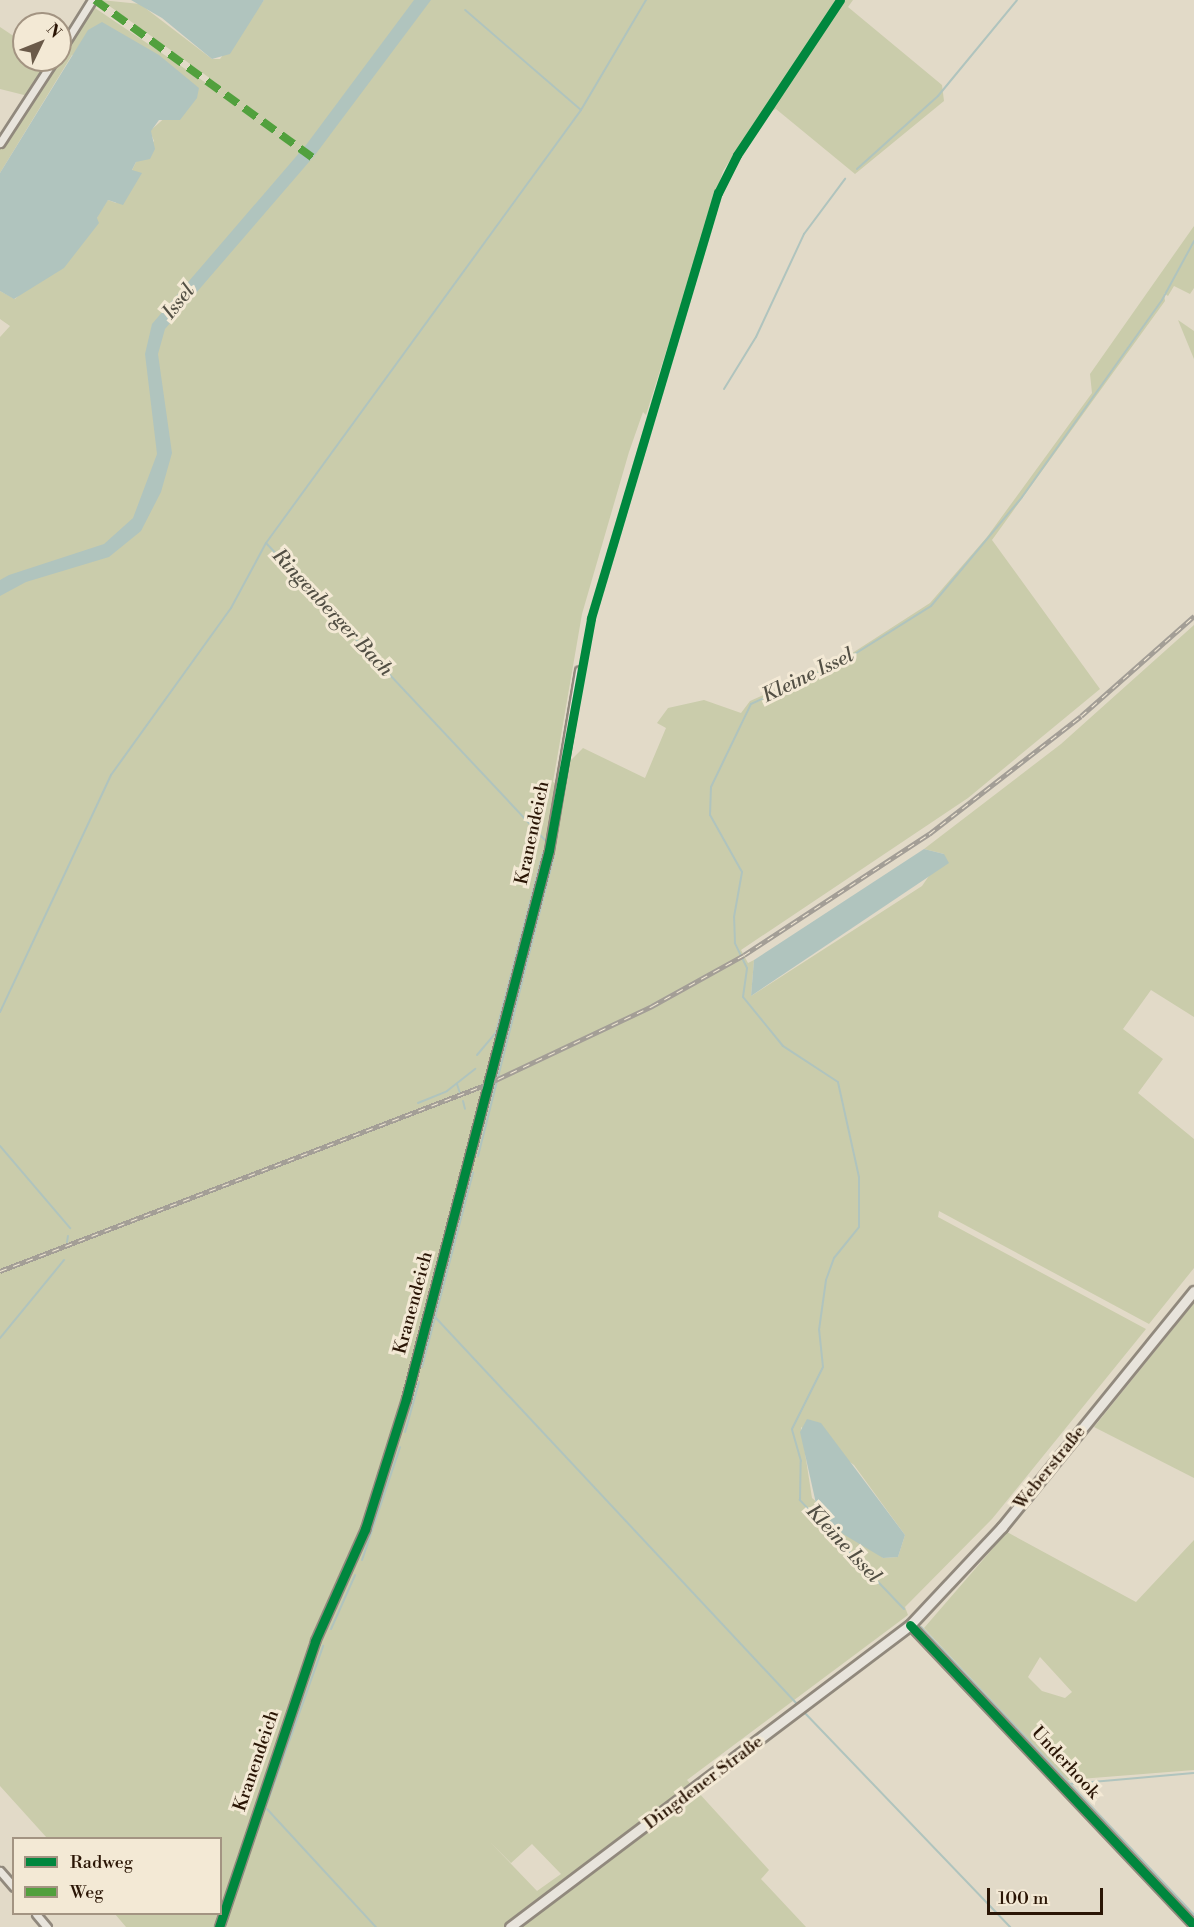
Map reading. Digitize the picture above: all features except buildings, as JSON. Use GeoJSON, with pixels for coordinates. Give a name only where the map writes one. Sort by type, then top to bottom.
{"type":"FeatureCollection","features":[{"type":"Feature","properties":{"kind":"main road","name":"Weberstraße"},"geometry":{"type":"LineString","coordinates":[[896,1637],[1002,1527],[1194,1291]]}},
{"type":"Feature","properties":{"kind":"main road","name":"Dingdener Straße"},"geometry":{"type":"LineString","coordinates":[[510,1927],[802,1710],[896,1637]]}},
{"type":"Feature","properties":{"kind":"street"},"geometry":{"type":"LineString","coordinates":[[72,32],[92,0]]}},
{"type":"Feature","properties":{"kind":"street"},"geometry":{"type":"LineString","coordinates":[[0,143],[46,72]]}},
{"type":"Feature","properties":{"kind":"street","name":"Kranendeich"},"geometry":{"type":"LineString","coordinates":[[219,1927],[315,1641],[365,1529],[406,1399],[549,850],[579,670]]}},
{"type":"Feature","properties":{"kind":"street","name":"Underhook"},"geometry":{"type":"LineString","coordinates":[[910,1625],[1194,1925]]}},
{"type":"Feature","properties":{"kind":"street"},"geometry":{"type":"LineString","coordinates":[[0,1871],[12,1885]]}},
{"type":"Feature","properties":{"kind":"street"},"geometry":{"type":"LineString","coordinates":[[37,1915],[47,1927]]}},
{"type":"Feature","properties":{"kind":"green space"},"geometry":{"type":"Polygon","coordinates":[[[101,0],[140,4],[212,59],[220,59],[264,0],[853,0],[848,7],[942,85],[944,101],[855,174],[776,109],[757,119],[723,171],[646,415],[643,412],[629,452],[582,614],[553,782],[565,788],[568,763],[583,748],[645,778],[666,728],[657,723],[668,708],[704,700],[741,713],[750,701],[843,659],[930,603],[987,537],[1092,393],[1090,374],[1194,226],[1194,288],[1190,294],[1174,286],[1168,296],[1164,293],[1165,301],[992,540],[1100,689],[968,798],[741,950],[748,963],[754,960],[751,996],[922,886],[944,854],[924,849],[1061,744],[1194,625],[1194,1017],[1151,990],[1123,1029],[1163,1059],[1138,1093],[1194,1139],[1194,1268],[1149,1324],[939,1211],[938,1217],[1146,1329],[992,1519],[905,1607],[908,1615],[687,1780],[769,1870],[761,1879],[806,1927],[126,1927],[116,1915],[222,1915],[222,1837],[46,1837],[0,1786],[0,337],[10,326],[0,319],[0,291],[15,299],[97,218],[102,206],[108,200],[116,203],[136,162],[154,141],[150,131],[198,88],[138,44],[72,55],[72,42],[95,8],[215,89],[218,84],[101,0]],[[801,1427],[812,1498],[883,1558],[898,1557],[905,1535],[854,1465],[801,1427]],[[490,1842],[537,1891],[561,1874],[532,1844],[511,1863],[490,1842]]]}},
{"type":"Feature","properties":{"kind":"green space"},"geometry":{"type":"Polygon","coordinates":[[[0,27],[12,35],[12,72],[43,72],[28,96],[0,89],[0,27]]]}},
{"type":"Feature","properties":{"kind":"green space"},"geometry":{"type":"Polygon","coordinates":[[[52,72],[62,72],[0,173],[0,148],[52,72]]]}},
{"type":"Feature","properties":{"kind":"green space"},"geometry":{"type":"Polygon","coordinates":[[[1178,320],[1194,331],[1194,359],[1178,320]]]}},
{"type":"Feature","properties":{"kind":"green space"},"geometry":{"type":"Polygon","coordinates":[[[1194,1303],[1194,1478],[1094,1427],[1194,1303]]]}},
{"type":"Feature","properties":{"kind":"green space"},"geometry":{"type":"Polygon","coordinates":[[[1007,1532],[1136,1602],[1194,1540],[1194,1770],[1067,1780],[924,1628],[1007,1532]],[[1040,1657],[1028,1677],[1042,1691],[1065,1698],[1072,1692],[1040,1657]]]}},
{"type":"Feature","properties":{"kind":"water"},"geometry":{"type":"Polygon","coordinates":[[[131,0],[264,0],[230,54],[212,59],[162,18],[131,0]]]}},
{"type":"Feature","properties":{"kind":"water","name":"Issel"},"geometry":{"type":"Polygon","coordinates":[[[414,0],[431,0],[315,155],[165,329],[158,354],[172,453],[161,492],[141,531],[109,557],[26,582],[0,596],[0,580],[104,544],[133,518],[157,454],[145,354],[152,324],[306,145],[414,0]]]}},
{"type":"Feature","properties":{"kind":"water"},"geometry":{"type":"Polygon","coordinates":[[[102,22],[159,55],[199,88],[197,98],[180,120],[159,120],[151,131],[155,149],[150,159],[136,162],[132,170],[142,173],[123,205],[108,200],[97,218],[99,223],[64,268],[14,299],[0,291],[0,173],[62,72],[72,72],[72,56],[88,30],[102,22]]]}},
{"type":"Feature","properties":{"kind":"water"},"geometry":{"type":"Polygon","coordinates":[[[924,849],[944,854],[949,863],[751,996],[754,960],[924,849]]]}},
{"type":"Feature","properties":{"kind":"water"},"geometry":{"type":"Polygon","coordinates":[[[807,1419],[821,1423],[905,1535],[898,1557],[883,1558],[843,1534],[817,1508],[800,1432],[807,1419]]]}},
{"type":"Feature","properties":{"kind":"waterway"},"geometry":{"type":"LineString","coordinates":[[581,110],[646,0]]}},
{"type":"Feature","properties":{"kind":"waterway"},"geometry":{"type":"LineString","coordinates":[[857,169],[938,96],[1017,0]]}},
{"type":"Feature","properties":{"kind":"waterway","name":"Ringenberger Bach"},"geometry":{"type":"LineString","coordinates":[[0,1012],[111,775],[231,608],[266,543],[581,110],[465,10]]}},
{"type":"Feature","properties":{"kind":"waterway"},"geometry":{"type":"LineString","coordinates":[[724,389],[756,337],[804,234],[845,179]]}},
{"type":"Feature","properties":{"kind":"waterway","name":"Kleine Issel"},"geometry":{"type":"LineString","coordinates":[[904,1609],[800,1500],[801,1461],[792,1429],[823,1367],[819,1330],[826,1280],[834,1258],[859,1227],[859,1177],[838,1082],[783,1046],[743,997],[747,968],[735,943],[734,917],[742,872],[710,815],[711,787],[751,704],[842,662],[931,606],[1022,497],[1162,300],[1194,241]]}},
{"type":"Feature","properties":{"kind":"waterway","name":"Ringenberger Bach"},"geometry":{"type":"LineString","coordinates":[[266,543],[548,843]]}},
{"type":"Feature","properties":{"kind":"waterway","name":"Ringenberger Bach"},"geometry":{"type":"LineString","coordinates":[[478,1156],[554,856],[552,847]]}},
{"type":"Feature","properties":{"kind":"waterway"},"geometry":{"type":"LineString","coordinates":[[477,1055],[496,1032],[543,853]]}},
{"type":"Feature","properties":{"kind":"waterway"},"geometry":{"type":"LineString","coordinates":[[418,1103],[447,1091],[475,1069]]}},
{"type":"Feature","properties":{"kind":"waterway"},"geometry":{"type":"LineString","coordinates":[[457,1084],[460,1093]]}},
{"type":"Feature","properties":{"kind":"waterway"},"geometry":{"type":"LineString","coordinates":[[463,1101],[465,1109]]}},
{"type":"Feature","properties":{"kind":"waterway"},"geometry":{"type":"LineString","coordinates":[[0,1146],[70,1228]]}},
{"type":"Feature","properties":{"kind":"waterway","name":"Ringenberger Bach"},"geometry":{"type":"LineString","coordinates":[[422,1367],[473,1173]]}},
{"type":"Feature","properties":{"kind":"waterway"},"geometry":{"type":"LineString","coordinates":[[67,1242],[68,1236]]}},
{"type":"Feature","properties":{"kind":"waterway"},"geometry":{"type":"LineString","coordinates":[[0,1338],[64,1260]]}},
{"type":"Feature","properties":{"kind":"waterway"},"geometry":{"type":"LineString","coordinates":[[435,1317],[798,1705]]}},
{"type":"Feature","properties":{"kind":"waterway"},"geometry":{"type":"LineString","coordinates":[[405,1432],[419,1382]]}},
{"type":"Feature","properties":{"kind":"waterway"},"geometry":{"type":"LineString","coordinates":[[362,1560],[400,1447]]}},
{"type":"Feature","properties":{"kind":"waterway"},"geometry":{"type":"LineString","coordinates":[[331,1629],[355,1575]]}},
{"type":"Feature","properties":{"kind":"waterway","name":"Kleine Issel"},"geometry":{"type":"LineString","coordinates":[[921,1627],[1194,1915]]}},
{"type":"Feature","properties":{"kind":"waterway","name":"Ringenberger Bach"},"geometry":{"type":"LineString","coordinates":[[249,1854],[323,1646]]}},
{"type":"Feature","properties":{"kind":"waterway"},"geometry":{"type":"LineString","coordinates":[[802,1710],[1010,1927]]}},
{"type":"Feature","properties":{"kind":"waterway"},"geometry":{"type":"LineString","coordinates":[[1069,1784],[1194,1773]]}},
{"type":"Feature","properties":{"kind":"waterway","name":"Ringenberger Bach"},"geometry":{"type":"LineString","coordinates":[[267,1809],[376,1927]]}},
{"type":"Feature","properties":{"kind":"waterway"},"geometry":{"type":"LineString","coordinates":[[224,1927],[245,1868]]}},
{"type":"Feature","properties":{"kind":"railway"},"geometry":{"type":"LineString","coordinates":[[0,1271],[485,1085],[652,1006],[744,955],[929,834],[1081,716],[1194,616]]}},
{"type":"Feature","properties":{"kind":"marked path"},"geometry":{"type":"LineString","coordinates":[[95,0],[315,159]]}},
{"type":"Feature","properties":{"kind":"cycle path"},"geometry":{"type":"LineString","coordinates":[[219,1927],[315,1641],[365,1529],[406,1399],[549,850],[591,618],[718,193],[737,155],[840,0]]}},
{"type":"Feature","properties":{"kind":"cycle path"},"geometry":{"type":"LineString","coordinates":[[910,1625],[1194,1925]]}}]}
